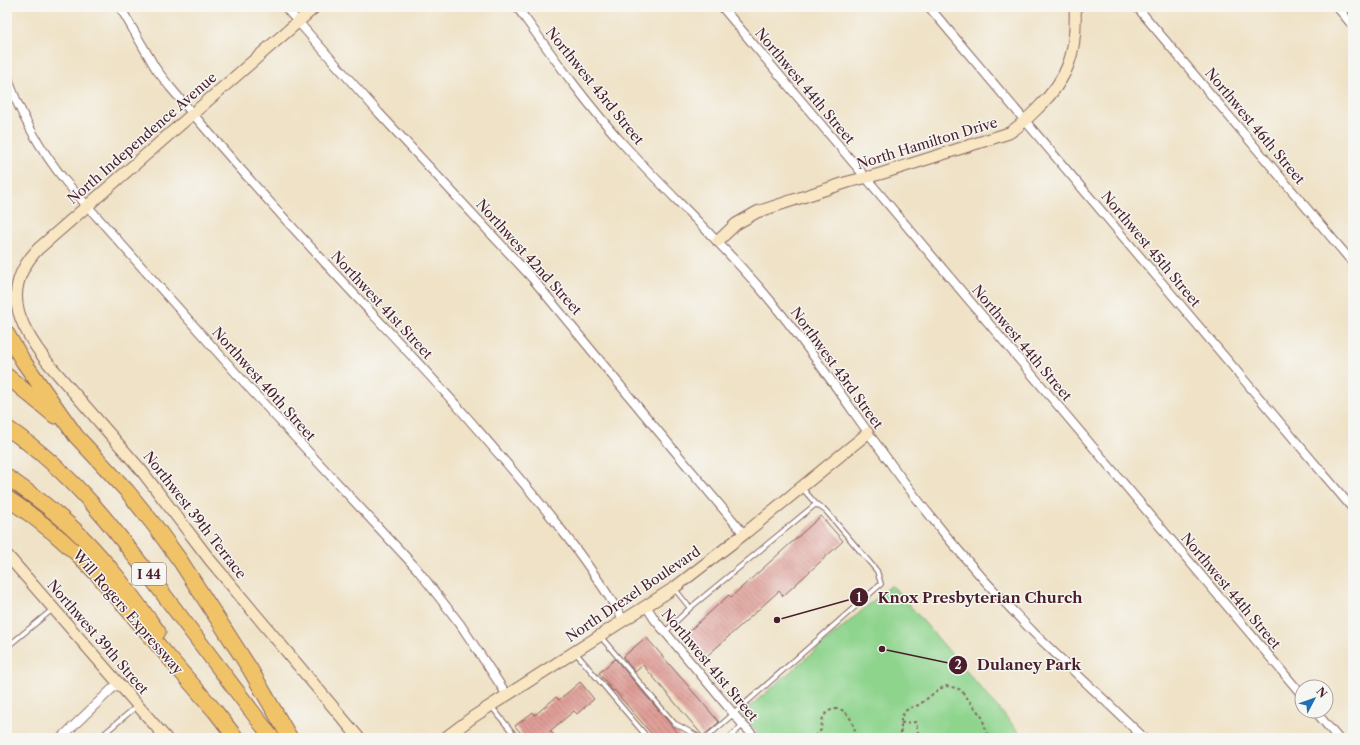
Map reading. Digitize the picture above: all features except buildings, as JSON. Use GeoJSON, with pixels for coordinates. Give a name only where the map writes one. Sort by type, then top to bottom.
{"type":"FeatureCollection","features":[{"type":"Feature","properties":{"kind":"highway"},"geometry":{"type":"LineString","coordinates":[[7,334],[23,361],[76,436]]}},
{"type":"Feature","properties":{"kind":"highway"},"geometry":{"type":"LineString","coordinates":[[7,376],[76,436],[127,491],[181,562],[250,668],[300,738]]}},
{"type":"Feature","properties":{"kind":"highway","name":"I 44"},"geometry":{"type":"LineString","coordinates":[[7,428],[43,454],[88,499],[146,570],[272,738]]}},
{"type":"Feature","properties":{"kind":"highway"},"geometry":{"type":"LineString","coordinates":[[7,477],[49,508],[96,552],[136,601],[215,711]]}},
{"type":"Feature","properties":{"kind":"highway","name":"Will Rogers Expressway"},"geometry":{"type":"LineString","coordinates":[[7,498],[32,514],[77,552],[215,711],[236,738]]}},
{"type":"Feature","properties":{"kind":"highway"},"geometry":{"type":"LineString","coordinates":[[250,668],[290,738]]}},
{"type":"Feature","properties":{"kind":"street","name":"Northwest 41st Street"},"geometry":{"type":"LineString","coordinates":[[120,7],[156,69],[193,114],[311,248],[431,377],[544,507],[584,560],[624,621]]}},
{"type":"Feature","properties":{"kind":"street","name":"Northwest 42nd Street"},"geometry":{"type":"LineString","coordinates":[[285,7],[379,113],[532,278],[643,414],[744,534]]}},
{"type":"Feature","properties":{"kind":"street","name":"North Independence Avenue"},"geometry":{"type":"LineString","coordinates":[[16,306],[16,281],[24,265],[38,249],[315,7]]}},
{"type":"Feature","properties":{"kind":"street","name":"Northwest 43rd Street"},"geometry":{"type":"LineString","coordinates":[[517,7],[559,65],[612,132],[718,241],[763,291],[792,328],[916,498],[981,576],[1039,637],[1144,738]]}},
{"type":"Feature","properties":{"kind":"street","name":"Northwest 44th Street"},"geometry":{"type":"LineString","coordinates":[[722,7],[1294,686]]}},
{"type":"Feature","properties":{"kind":"street","name":"Northwest 45th Street"},"geometry":{"type":"LineString","coordinates":[[930,7],[1353,509]]}},
{"type":"Feature","properties":{"kind":"street","name":"North Hamilton Drive"},"geometry":{"type":"LineString","coordinates":[[718,241],[736,224],[757,212],[1008,133],[1025,120],[1047,99],[1060,83],[1072,54],[1075,39],[1075,7]]}},
{"type":"Feature","properties":{"kind":"street","name":"Northwest 46th Street"},"geometry":{"type":"LineString","coordinates":[[1137,7],[1353,263]]}},
{"type":"Feature","properties":{"kind":"street"},"geometry":{"type":"LineString","coordinates":[[1337,7],[1353,26]]}},
{"type":"Feature","properties":{"kind":"street","name":"Northwest 40th Street"},"geometry":{"type":"LineString","coordinates":[[7,75],[10,86],[20,107],[45,152],[61,175],[252,391],[417,570],[460,624],[507,695]]}},
{"type":"Feature","properties":{"kind":"street","name":"Northwest 39th Terrace"},"geometry":{"type":"LineString","coordinates":[[16,306],[26,329],[38,350],[48,363],[141,470],[210,560],[359,738]]}},
{"type":"Feature","properties":{"kind":"street","name":"North Drexel Boulevard"},"geometry":{"type":"LineString","coordinates":[[445,738],[490,706],[674,588],[744,534],[868,433]]}},
{"type":"Feature","properties":{"kind":"street","name":"Northwest 39th Street"},"geometry":{"type":"LineString","coordinates":[[7,555],[166,738]]}},
{"type":"Feature","properties":{"kind":"street","name":"Northwest 41st Street"},"geometry":{"type":"LineString","coordinates":[[646,606],[665,632],[733,714],[756,738]]}},
{"type":"Feature","properties":{"kind":"street"},"geometry":{"type":"LineString","coordinates":[[61,738],[118,683]]}},
{"type":"Feature","properties":{"kind":"street"},"geometry":{"type":"LineString","coordinates":[[1322,719],[1338,738]]}},
{"type":"Feature","properties":{"kind":"lane"},"geometry":{"type":"LineString","coordinates":[[706,738],[882,584],[877,571],[826,511],[816,504],[802,487]]}},
{"type":"Feature","properties":{"kind":"lane"},"geometry":{"type":"LineString","coordinates":[[665,632],[690,608],[816,504]]}},
{"type":"Feature","properties":{"kind":"lane"},"geometry":{"type":"LineString","coordinates":[[674,588],[690,608]]}},
{"type":"Feature","properties":{"kind":"lane"},"geometry":{"type":"LineString","coordinates":[[7,647],[54,609]]}},
{"type":"Feature","properties":{"kind":"lane"},"geometry":{"type":"LineString","coordinates":[[600,636],[674,723],[701,738]]}},
{"type":"Feature","properties":{"kind":"lane"},"geometry":{"type":"LineString","coordinates":[[575,652],[648,738]]}},
{"type":"Feature","properties":{"kind":"lane"},"geometry":{"type":"LineString","coordinates":[[99,738],[138,705]]}},
{"type":"Feature","properties":{"kind":"lane"},"geometry":{"type":"LineString","coordinates":[[490,706],[517,738]]}},
{"type":"Feature","properties":{"kind":"lane"},"geometry":{"type":"LineString","coordinates":[[729,738],[743,725]]}},
{"type":"Feature","properties":{"kind":"path"},"geometry":{"type":"LineString","coordinates":[[896,738],[901,731],[901,718],[905,711],[919,705],[939,689],[946,686],[961,690],[982,717],[988,738]]}},
{"type":"Feature","properties":{"kind":"path"},"geometry":{"type":"LineString","coordinates":[[815,736],[821,730],[821,723],[824,716],[830,711],[837,709],[848,715],[858,738]]}},
{"type":"Feature","properties":{"kind":"path"},"geometry":{"type":"LineString","coordinates":[[901,723],[916,722],[918,733],[921,738]]}},
{"type":"Feature","properties":{"kind":"green space"},"geometry":{"type":"Polygon","coordinates":[[[892,585],[1024,738],[762,738],[741,714],[892,585]]]}},
{"type":"Feature","properties":{"kind":"place","name":"Knox Presbyterian Church"},"geometry":{"type":"Point","coordinates":[777,620]}},
{"type":"Feature","properties":{"kind":"place","name":"Dulaney Park"},"geometry":{"type":"Point","coordinates":[882,649]}}]}
